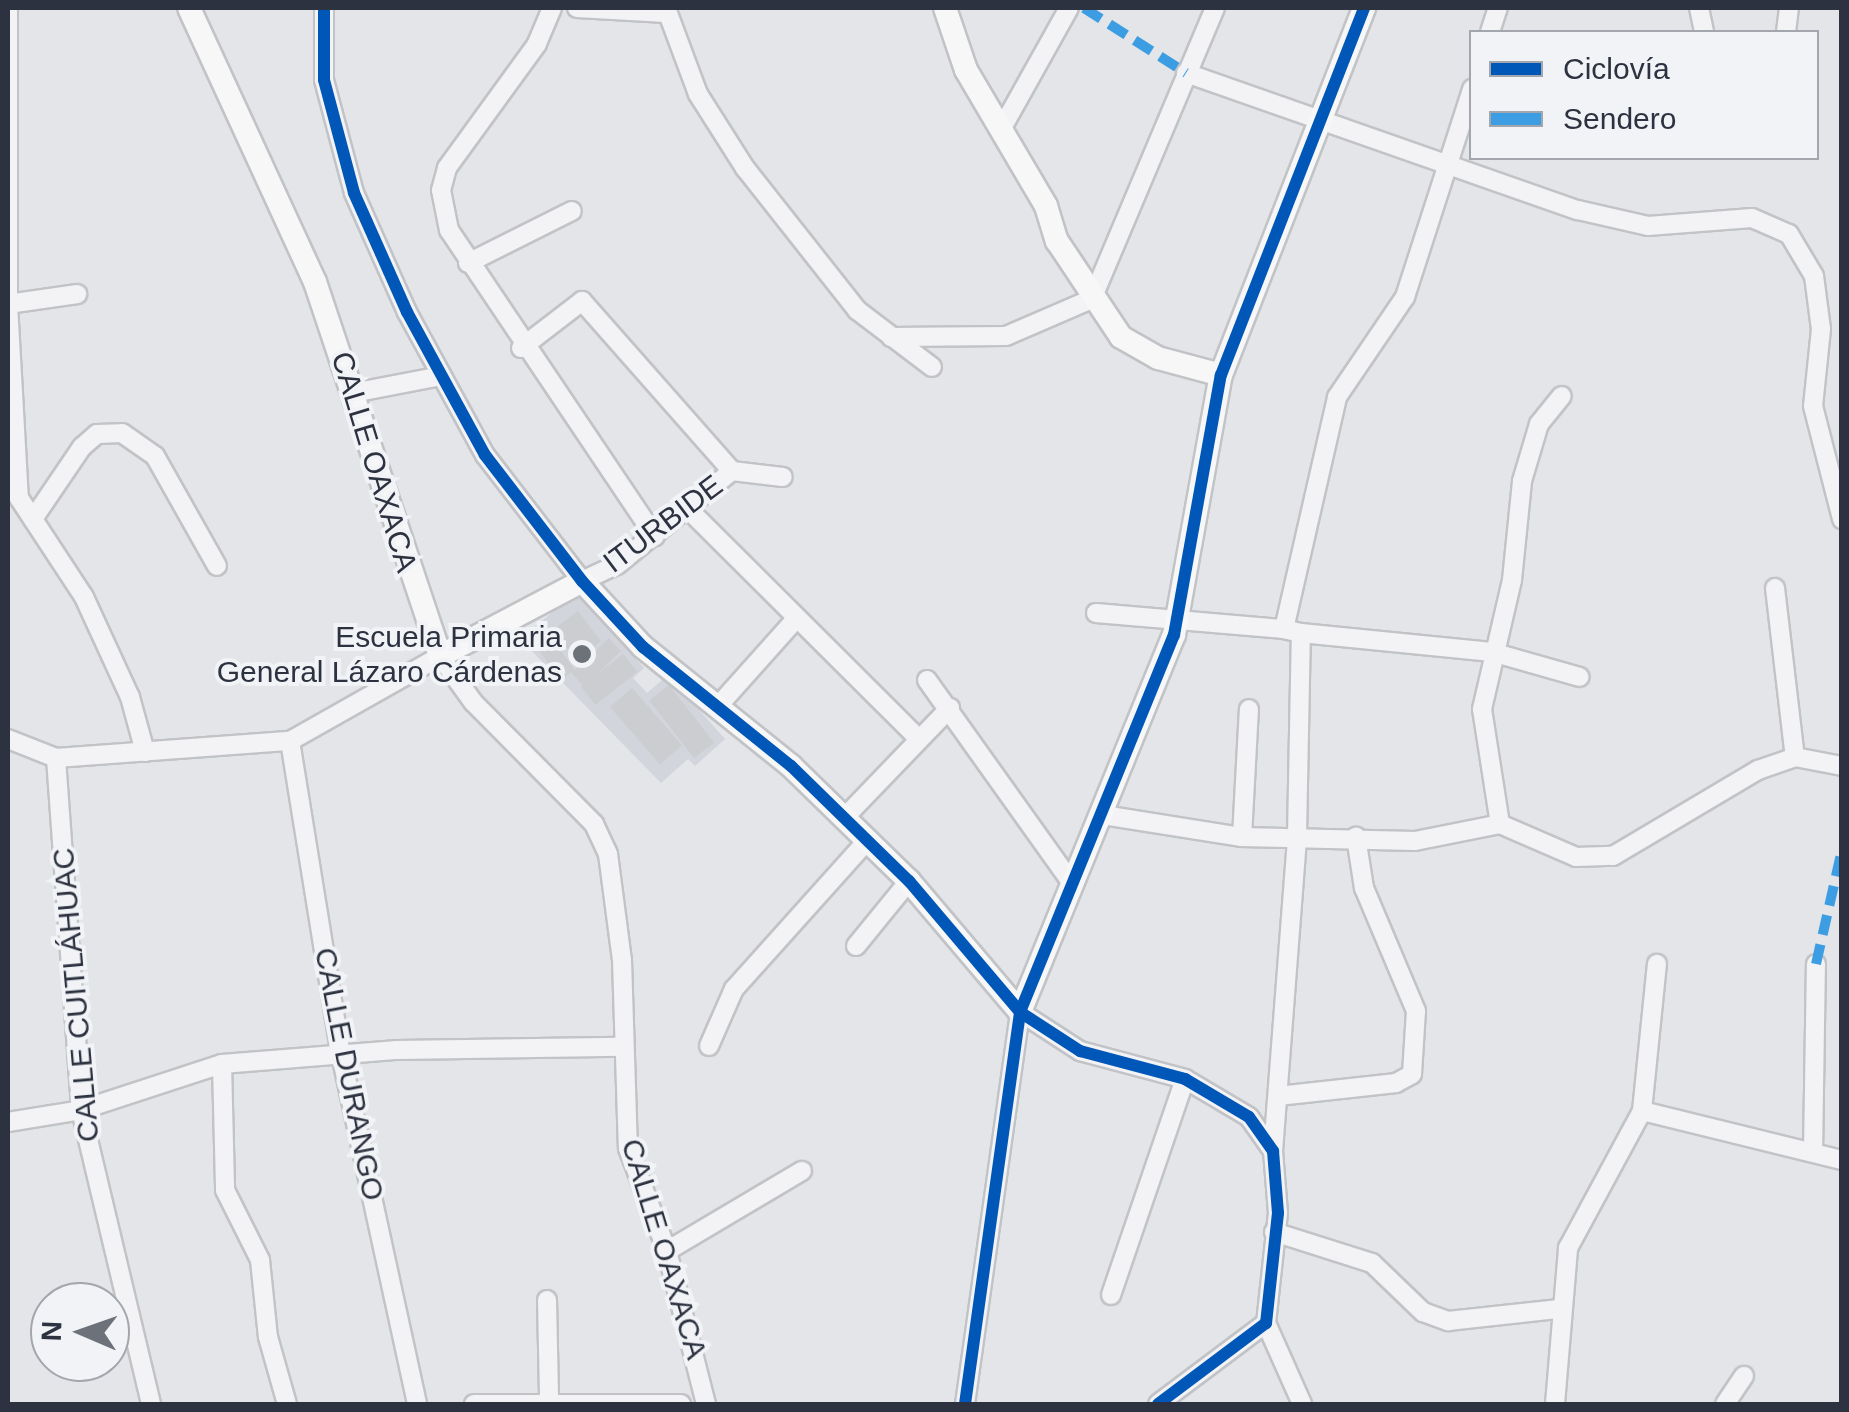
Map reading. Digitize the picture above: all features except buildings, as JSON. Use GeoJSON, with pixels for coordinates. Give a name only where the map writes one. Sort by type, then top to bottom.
{"type":"FeatureCollection","features":[{"type":"Feature","properties":{"kind":"street"},"geometry":{"type":"LineString","coordinates":[[8,8],[8,337],[14,501],[33,519],[84,596],[130,696],[144,752]]}},
{"type":"Feature","properties":{"kind":"street","name":"CALLE OAXACA"},"geometry":{"type":"LineString","coordinates":[[188,8],[315,282],[353,394],[387,514],[440,656],[457,684],[594,824],[608,854],[622,960],[628,1148],[668,1251],[706,1404]]}},
{"type":"Feature","properties":{"kind":"street"},"geometry":{"type":"LineString","coordinates":[[324,8],[324,80],[354,193],[440,376],[484,456],[582,581],[643,647],[719,705],[909,881],[1020,1012],[1080,1051],[1185,1078],[1249,1117],[1273,1151]]}},
{"type":"Feature","properties":{"kind":"street"},"geometry":{"type":"LineString","coordinates":[[552,8],[537,44],[447,168],[441,190],[449,230],[521,348],[655,536]]}},
{"type":"Feature","properties":{"kind":"street"},"geometry":{"type":"LineString","coordinates":[[577,8],[666,10],[698,94],[745,168],[858,310],[932,367]]}},
{"type":"Feature","properties":{"kind":"street"},"geometry":{"type":"LineString","coordinates":[[944,8],[966,70],[1003,126],[1092,299],[1120,337],[1158,358],[1221,375]]}},
{"type":"Feature","properties":{"kind":"street"},"geometry":{"type":"LineString","coordinates":[[1003,126],[1069,8]]}},
{"type":"Feature","properties":{"kind":"street"},"geometry":{"type":"LineString","coordinates":[[891,336],[1006,336],[1092,299],[1215,8]]}},
{"type":"Feature","properties":{"kind":"street"},"geometry":{"type":"LineString","coordinates":[[965,1404],[1020,1012],[1103,815],[1177,621],[1221,375],[1364,8]]}},
{"type":"Feature","properties":{"kind":"street"},"geometry":{"type":"LineString","coordinates":[[1186,73],[1322,114],[1560,204],[1648,226],[1752,218],[1789,234],[1814,276],[1821,329],[1813,406],[1842,518]]}},
{"type":"Feature","properties":{"kind":"street"},"geometry":{"type":"LineString","coordinates":[[1302,1404],[1266,1322],[1274,1232],[1273,1151],[1297,836],[1292,631],[1329,421],[1353,373],[1405,297],[1469,98]]}},
{"type":"Feature","properties":{"kind":"street"},"geometry":{"type":"LineString","coordinates":[[468,262],[572,211]]}},
{"type":"Feature","properties":{"kind":"street"},"geometry":{"type":"LineString","coordinates":[[8,304],[77,294]]}},
{"type":"Feature","properties":{"kind":"street"},"geometry":{"type":"LineString","coordinates":[[521,348],[582,301],[732,472]]}},
{"type":"Feature","properties":{"kind":"street"},"geometry":{"type":"LineString","coordinates":[[353,394],[440,376]]}},
{"type":"Feature","properties":{"kind":"street"},"geometry":{"type":"LineString","coordinates":[[1500,824],[1482,709],[1492,652],[1512,580],[1522,481],[1540,424],[1562,396]]}},
{"type":"Feature","properties":{"kind":"street"},"geometry":{"type":"LineString","coordinates":[[33,519],[82,447],[97,434],[122,432],[155,456],[217,566]]}},
{"type":"Feature","properties":{"kind":"street","name":"ITURBIDE"},"geometry":{"type":"LineString","coordinates":[[440,656],[582,581],[655,536],[732,472],[783,477]]}},
{"type":"Feature","properties":{"kind":"street"},"geometry":{"type":"LineString","coordinates":[[688,509],[918,738]]}},
{"type":"Feature","properties":{"kind":"street"},"geometry":{"type":"LineString","coordinates":[[1775,588],[1795,757]]}},
{"type":"Feature","properties":{"kind":"street"},"geometry":{"type":"LineString","coordinates":[[1096,613],[1492,652],[1580,677]]}},
{"type":"Feature","properties":{"kind":"street"},"geometry":{"type":"LineString","coordinates":[[719,705],[796,618]]}},
{"type":"Feature","properties":{"kind":"street"},"geometry":{"type":"LineString","coordinates":[[8,739],[56,758],[290,741],[440,656]]}},
{"type":"Feature","properties":{"kind":"street"},"geometry":{"type":"LineString","coordinates":[[927,680],[1072,883]]}},
{"type":"Feature","properties":{"kind":"street"},"geometry":{"type":"LineString","coordinates":[[844,818],[950,708]]}},
{"type":"Feature","properties":{"kind":"street"},"geometry":{"type":"LineString","coordinates":[[1242,837],[1248,709]]}},
{"type":"Feature","properties":{"kind":"street","name":"CALLE DURANGO"},"geometry":{"type":"LineString","coordinates":[[290,741],[341,1055],[417,1404]]}},
{"type":"Feature","properties":{"kind":"street"},"geometry":{"type":"LineString","coordinates":[[1103,815],[1242,837],[1415,841],[1500,824],[1576,856],[1614,856],[1758,770],[1795,757],[1842,766]]}},
{"type":"Feature","properties":{"kind":"street","name":"CALLE CUITLÁHUAC"},"geometry":{"type":"LineString","coordinates":[[56,758],[81,1110],[151,1404]]}},
{"type":"Feature","properties":{"kind":"street"},"geometry":{"type":"LineString","coordinates":[[1278,1096],[1396,1083],[1412,1074],[1416,1011],[1364,888],[1356,838]]}},
{"type":"Feature","properties":{"kind":"street"},"geometry":{"type":"LineString","coordinates":[[709,1046],[734,989],[866,842]]}},
{"type":"Feature","properties":{"kind":"street"},"geometry":{"type":"LineString","coordinates":[[856,946],[909,881]]}},
{"type":"Feature","properties":{"kind":"street"},"geometry":{"type":"LineString","coordinates":[[1555,1404],[1559,1310],[1568,1248],[1642,1111],[1657,964]]}},
{"type":"Feature","properties":{"kind":"street"},"geometry":{"type":"LineString","coordinates":[[1813,1152],[1816,964]]}},
{"type":"Feature","properties":{"kind":"street"},"geometry":{"type":"LineString","coordinates":[[8,1122],[81,1110],[222,1064],[341,1055],[622,1047]]}},
{"type":"Feature","properties":{"kind":"street"},"geometry":{"type":"LineString","coordinates":[[222,1064],[225,1190],[260,1260],[268,1337],[287,1404]]}},
{"type":"Feature","properties":{"kind":"street"},"geometry":{"type":"LineString","coordinates":[[1111,1295],[1185,1078]]}},
{"type":"Feature","properties":{"kind":"street"},"geometry":{"type":"LineString","coordinates":[[1642,1111],[1842,1160]]}},
{"type":"Feature","properties":{"kind":"street"},"geometry":{"type":"LineString","coordinates":[[668,1251],[802,1171]]}},
{"type":"Feature","properties":{"kind":"street"},"geometry":{"type":"LineString","coordinates":[[1274,1232],[1372,1264],[1423,1312],[1448,1321],[1559,1310]]}},
{"type":"Feature","properties":{"kind":"street"},"geometry":{"type":"LineString","coordinates":[[547,1300],[550,1400]]}},
{"type":"Feature","properties":{"kind":"street"},"geometry":{"type":"LineString","coordinates":[[1158,1404],[1266,1322]]}},
{"type":"Feature","properties":{"kind":"street"},"geometry":{"type":"LineString","coordinates":[[1725,1404],[1744,1376]]}},
{"type":"Feature","properties":{"kind":"street"},"geometry":{"type":"LineString","coordinates":[[474,1404],[550,1400],[681,1404]]}},
{"type":"Feature","properties":{"kind":"shaded area"},"geometry":{"type":"Polygon","coordinates":[[[577,592],[644,668],[633,678],[647,693],[668,675],[725,739],[695,766],[688,759],[661,783],[520,639],[577,592]]]}},
{"type":"Feature","properties":{"kind":"marked path"},"geometry":{"type":"LineString","coordinates":[[1084,8],[1186,73]]}},
{"type":"Feature","properties":{"kind":"marked path"},"geometry":{"type":"LineString","coordinates":[[1816,964],[1842,850]]}},
{"type":"Feature","properties":{"kind":"cycle path"},"geometry":{"type":"LineString","coordinates":[[324,8],[324,80],[354,193],[407,312],[485,455],[582,581],[643,647],[791,766],[909,881],[1020,1012],[1080,1051],[1185,1079],[1249,1117],[1273,1151],[1278,1213],[1266,1323],[1158,1404]]}},
{"type":"Feature","properties":{"kind":"cycle path"},"geometry":{"type":"LineString","coordinates":[[965,1404],[1020,1012],[1174,635],[1221,375],[1364,8]]}},
{"type":"Feature","properties":{"kind":"place","name":"Escuela Primaria General Lázaro Cárdenas"},"geometry":{"type":"Point","coordinates":[582,654]}}]}
